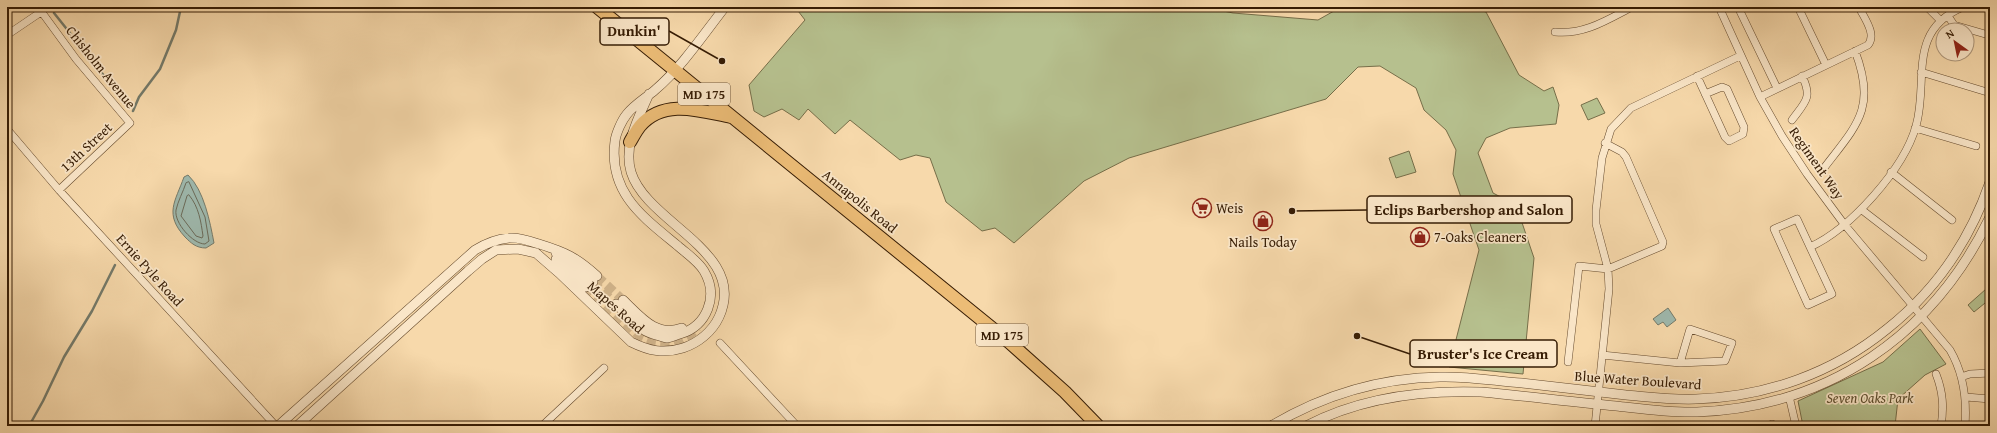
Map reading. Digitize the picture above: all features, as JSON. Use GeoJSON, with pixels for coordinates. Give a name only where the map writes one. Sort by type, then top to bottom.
{"type":"FeatureCollection","features":[{"type":"Feature","properties":{"kind":"main road","name":"Annapolis Road"},"geometry":{"type":"LineString","coordinates":[[597,7],[1009,342],[1065,392],[1098,426]]}},
{"type":"Feature","properties":{"kind":"main road"},"geometry":{"type":"LineString","coordinates":[[630,142],[640,126],[652,116],[671,108],[688,108],[734,118]]}},
{"type":"Feature","properties":{"kind":"street","name":"Mapes Road"},"geometry":{"type":"LineString","coordinates":[[620,302],[653,327],[663,331],[680,329],[690,324],[698,324],[708,309],[711,299],[708,278],[695,260],[641,216],[622,190],[615,170],[615,140],[627,114],[649,94],[654,92],[675,69],[725,7]]}},
{"type":"Feature","properties":{"kind":"street"},"geometry":{"type":"LineString","coordinates":[[1555,32],[1569,33],[1583,31],[1632,7]]}},
{"type":"Feature","properties":{"kind":"street","name":"Regiment Way"},"geometry":{"type":"LineString","coordinates":[[1719,7],[1740,56],[1760,97],[1802,168],[1844,224],[1950,350],[1957,362],[1966,397],[1965,426]]}},
{"type":"Feature","properties":{"kind":"street"},"geometry":{"type":"LineString","coordinates":[[1738,7],[1777,88]]}},
{"type":"Feature","properties":{"kind":"street"},"geometry":{"type":"LineString","coordinates":[[1798,7],[1826,65]]}},
{"type":"Feature","properties":{"kind":"street"},"geometry":{"type":"LineString","coordinates":[[1760,97],[1868,45],[1871,41],[1872,34],[1859,7]]}},
{"type":"Feature","properties":{"kind":"street"},"geometry":{"type":"LineString","coordinates":[[1927,7],[1941,21]]}},
{"type":"Feature","properties":{"kind":"street"},"geometry":{"type":"LineString","coordinates":[[1810,247],[1826,239],[1862,210],[1892,172],[1905,152],[1915,128],[1921,104],[1922,58],[1926,43],[1941,21],[1963,7]]}},
{"type":"Feature","properties":{"kind":"street"},"geometry":{"type":"LineString","coordinates":[[7,34],[39,9]]}},
{"type":"Feature","properties":{"kind":"street","name":"Chisholm Avenue"},"geometry":{"type":"LineString","coordinates":[[39,9],[90,76],[130,123]]}},
{"type":"Feature","properties":{"kind":"street"},"geometry":{"type":"LineString","coordinates":[[1948,16],[1954,25],[1985,34]]}},
{"type":"Feature","properties":{"kind":"street"},"geometry":{"type":"LineString","coordinates":[[1824,168],[1849,135],[1862,113],[1865,84],[1862,69],[1855,51]]}},
{"type":"Feature","properties":{"kind":"street"},"geometry":{"type":"LineString","coordinates":[[1594,426],[1609,290],[1608,269],[1596,224],[1600,173],[1605,143],[1616,122],[1630,108],[1740,56]]}},
{"type":"Feature","properties":{"kind":"street"},"geometry":{"type":"LineString","coordinates":[[1921,72],[1987,92]]}},
{"type":"Feature","properties":{"kind":"street"},"geometry":{"type":"LineString","coordinates":[[1697,76],[1725,138],[1729,141],[1743,134],[1744,128],[1727,89],[1722,86],[1706,94]]}},
{"type":"Feature","properties":{"kind":"street"},"geometry":{"type":"LineString","coordinates":[[1792,120],[1808,99],[1808,88],[1802,76]]}},
{"type":"Feature","properties":{"kind":"street","name":"Mapes Road"},"geometry":{"type":"LineString","coordinates":[[297,426],[304,422],[468,271],[496,250],[518,249],[536,253],[560,273],[631,342],[644,348],[659,352],[674,351],[687,347],[701,339],[712,329],[722,309],[723,282],[720,272],[706,253],[640,191],[630,169],[628,158],[630,142],[649,94]]}},
{"type":"Feature","properties":{"kind":"street","name":"13th Street"},"geometry":{"type":"LineString","coordinates":[[59,190],[130,123]]}},
{"type":"Feature","properties":{"kind":"street"},"geometry":{"type":"LineString","coordinates":[[1915,128],[1976,146]]}},
{"type":"Feature","properties":{"kind":"street","name":"Ernie Pyle Road"},"geometry":{"type":"LineString","coordinates":[[7,129],[59,190],[277,426]]}},
{"type":"Feature","properties":{"kind":"street"},"geometry":{"type":"LineString","coordinates":[[1568,362],[1579,266],[1608,269],[1662,246],[1664,242],[1626,157],[1622,152],[1605,143]]}},
{"type":"Feature","properties":{"kind":"street"},"geometry":{"type":"LineString","coordinates":[[1892,172],[1952,220]]}},
{"type":"Feature","properties":{"kind":"street","name":"Blue Water Boulevard"},"geometry":{"type":"LineString","coordinates":[[1271,426],[1315,403],[1345,392],[1375,384],[1420,378],[1463,377],[1655,398],[1695,400],[1729,397],[1767,390],[1807,377],[1853,354],[1876,338],[1913,306],[1941,275],[1954,256],[1979,211],[1990,182]]}},
{"type":"Feature","properties":{"kind":"street"},"geometry":{"type":"LineString","coordinates":[[1862,210],[1923,257]]}},
{"type":"Feature","properties":{"kind":"street","name":"Blue Water Boulevard"},"geometry":{"type":"LineString","coordinates":[[1306,426],[1350,408],[1378,400],[1453,391],[1481,392],[1655,411],[1696,412],[1750,406],[1788,396],[1829,381],[1860,364],[1882,349],[1922,316],[1938,300],[1966,262],[1990,217]]}},
{"type":"Feature","properties":{"kind":"street"},"geometry":{"type":"LineString","coordinates":[[1797,219],[1810,247],[1832,294],[1808,305],[1774,229],[1797,219]]}},
{"type":"Feature","properties":{"kind":"street","name":"Mapes Road"},"geometry":{"type":"LineString","coordinates":[[277,426],[474,250],[489,242],[510,238],[528,240],[569,254],[581,261],[592,282],[554,257],[545,246]]}},
{"type":"Feature","properties":{"kind":"street"},"geometry":{"type":"LineString","coordinates":[[1602,355],[1680,363],[1726,361],[1732,343],[1690,329],[1680,363]]}},
{"type":"Feature","properties":{"kind":"street"},"geometry":{"type":"LineString","coordinates":[[720,343],[797,426]]}},
{"type":"Feature","properties":{"kind":"street"},"geometry":{"type":"LineString","coordinates":[[542,426],[604,368]]}},
{"type":"Feature","properties":{"kind":"street"},"geometry":{"type":"LineString","coordinates":[[1961,377],[1970,374],[1990,373]]}},
{"type":"Feature","properties":{"kind":"street"},"geometry":{"type":"LineString","coordinates":[[1936,374],[1941,388],[1943,402],[1941,426]]}},
{"type":"Feature","properties":{"kind":"street"},"geometry":{"type":"LineString","coordinates":[[1788,396],[1796,426]]}},
{"type":"Feature","properties":{"kind":"street"},"geometry":{"type":"LineString","coordinates":[[1966,397],[1990,399]]}},
{"type":"Feature","properties":{"kind":"green space"},"geometry":{"type":"Polygon","coordinates":[[[795,7],[1204,7],[1233,13],[1318,20],[1341,7],[1468,7],[1486,12],[1519,75],[1544,91],[1553,87],[1559,105],[1556,124],[1510,128],[1486,138],[1478,153],[1493,193],[1516,205],[1534,258],[1523,374],[1449,367],[1479,250],[1453,174],[1456,150],[1446,130],[1424,110],[1416,88],[1380,66],[1358,67],[1326,99],[1129,158],[1084,181],[1014,243],[995,228],[982,231],[946,202],[930,158],[916,155],[900,160],[850,120],[835,134],[808,109],[799,120],[782,109],[764,117],[754,111],[749,85],[805,20],[795,7]]]}},
{"type":"Feature","properties":{"kind":"green space"},"geometry":{"type":"Polygon","coordinates":[[[1597,98],[1605,113],[1588,120],[1581,105],[1597,98]]]}},
{"type":"Feature","properties":{"kind":"green space"},"geometry":{"type":"Polygon","coordinates":[[[1409,151],[1416,172],[1396,178],[1389,158],[1409,151]]]}},
{"type":"Feature","properties":{"kind":"green space"},"geometry":{"type":"Polygon","coordinates":[[[1986,289],[1990,293],[1990,299],[1974,312],[1968,305],[1986,289]]]}},
{"type":"Feature","properties":{"kind":"green space","name":"Seven Oaks Park"},"geometry":{"type":"Polygon","coordinates":[[[1920,329],[1946,364],[1925,375],[1898,399],[1895,426],[1803,426],[1798,401],[1883,362],[1920,329]]]}},
{"type":"Feature","properties":{"kind":"water"},"geometry":{"type":"Polygon","coordinates":[[[188,175],[194,181],[206,207],[214,243],[206,248],[194,245],[185,237],[179,229],[173,214],[175,201],[184,177],[188,175]]]}},
{"type":"Feature","properties":{"kind":"water"},"geometry":{"type":"Polygon","coordinates":[[[1668,308],[1676,320],[1667,327],[1663,322],[1658,325],[1653,319],[1668,308]]]}},
{"type":"Feature","properties":{"kind":"waterway"},"geometry":{"type":"LineString","coordinates":[[133,111],[139,97],[160,69],[176,30],[181,7]]}},
{"type":"Feature","properties":{"kind":"waterway"},"geometry":{"type":"LineString","coordinates":[[54,13],[109,82],[134,108]]}},
{"type":"Feature","properties":{"kind":"waterway"},"geometry":{"type":"LineString","coordinates":[[29,426],[64,357],[92,311],[115,265]]}},
{"type":"Feature","properties":{"kind":"tunnel"},"geometry":{"type":"LineString","coordinates":[[597,276],[623,300]]}},
{"type":"Feature","properties":{"kind":"tunnel"},"geometry":{"type":"LineString","coordinates":[[593,282],[616,304]]}},
{"type":"Feature","properties":{"kind":"tunnel"},"geometry":{"type":"LineString","coordinates":[[586,287],[638,335],[644,338],[663,343],[676,341],[688,336],[697,328]]}},
{"type":"Feature","properties":{"kind":"place","name":"Dunkin'"},"geometry":{"type":"Point","coordinates":[722,61]}},
{"type":"Feature","properties":{"kind":"place","name":"Weis"},"geometry":{"type":"Point","coordinates":[1202,208]}},
{"type":"Feature","properties":{"kind":"place","name":"Eclips Barbershop and Salon"},"geometry":{"type":"Point","coordinates":[1292,211]}},
{"type":"Feature","properties":{"kind":"place","name":"Nails Today"},"geometry":{"type":"Point","coordinates":[1263,221]}},
{"type":"Feature","properties":{"kind":"place","name":"7-Oaks Cleaners"},"geometry":{"type":"Point","coordinates":[1420,237]}},
{"type":"Feature","properties":{"kind":"place","name":"Bruster's Ice Cream"},"geometry":{"type":"Point","coordinates":[1357,336]}}]}
